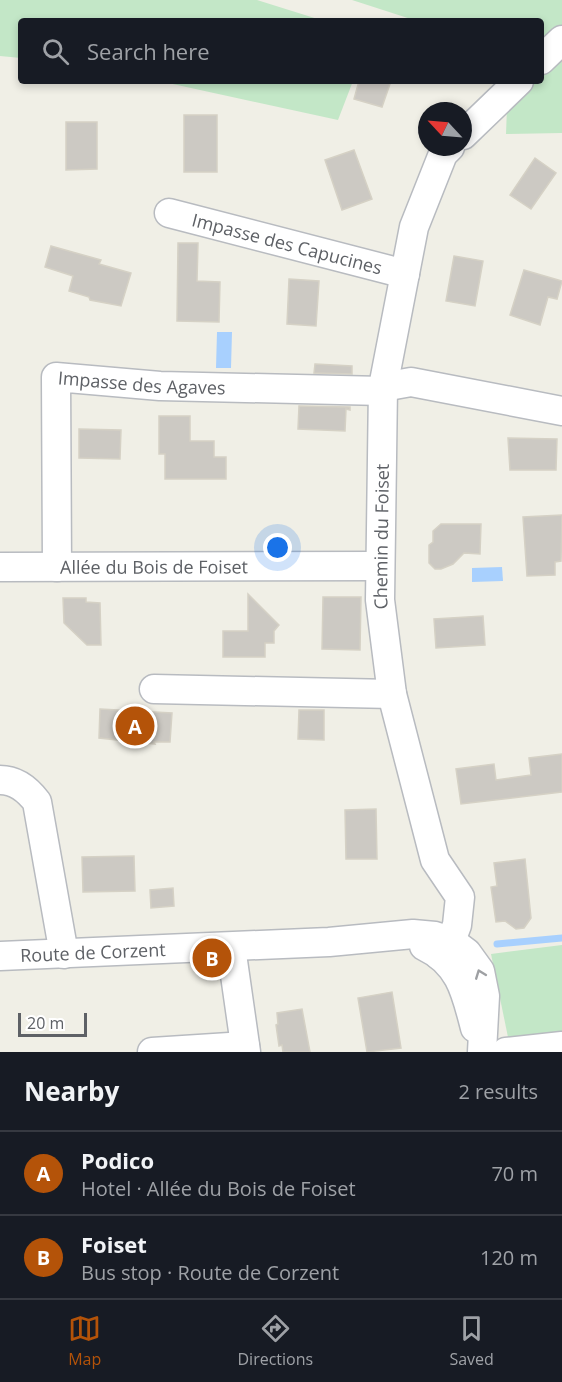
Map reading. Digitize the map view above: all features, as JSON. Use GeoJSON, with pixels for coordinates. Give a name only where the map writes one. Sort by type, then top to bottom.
{"type":"FeatureCollection","features":[{"type":"Feature","properties":{"kind":"street"},"geometry":{"type":"LineString","coordinates":[[544,57],[562,40]]}},
{"type":"Feature","properties":{"kind":"street"},"geometry":{"type":"LineString","coordinates":[[472,126],[516,84]]}},
{"type":"Feature","properties":{"kind":"street","name":"Chemin du Foiset"},"geometry":{"type":"LineString","coordinates":[[442,156],[414,227],[383,389],[380,600],[392,694],[435,860],[460,897],[459,919],[445,948]]}},
{"type":"Feature","properties":{"kind":"street","name":"Impasse des Capucines"},"geometry":{"type":"LineString","coordinates":[[168,213],[405,274]]}},
{"type":"Feature","properties":{"kind":"street","name":"Impasse des Agaves"},"geometry":{"type":"LineString","coordinates":[[57,567],[56,377],[160,386],[383,389]]}},
{"type":"Feature","properties":{"kind":"street"},"geometry":{"type":"LineString","coordinates":[[383,389],[411,382],[562,411]]}},
{"type":"Feature","properties":{"kind":"street","name":"Allée du Bois de Foiset"},"geometry":{"type":"LineString","coordinates":[[0,567],[380,566]]}},
{"type":"Feature","properties":{"kind":"street"},"geometry":{"type":"LineString","coordinates":[[154,689],[392,694]]}},
{"type":"Feature","properties":{"kind":"street"},"geometry":{"type":"LineString","coordinates":[[0,780],[8,780],[28,790],[37,802],[64,954]]}},
{"type":"Feature","properties":{"kind":"street","name":"Route de Corzent"},"geometry":{"type":"LineString","coordinates":[[0,956],[329,942],[413,934],[435,936],[445,948],[472,958],[483,979],[485,996],[482,1052]]}},
{"type":"Feature","properties":{"kind":"street"},"geometry":{"type":"LineString","coordinates":[[152,1052],[246,1049],[231,947]]}},
{"type":"Feature","properties":{"kind":"street"},"geometry":{"type":"LineString","coordinates":[[506,1052],[562,1046]]}},
{"type":"Feature","properties":{"kind":"green space"},"geometry":{"type":"Polygon","coordinates":[[[0,0],[257,0],[314,18],[18,18],[18,58],[0,56],[0,0]]]}},
{"type":"Feature","properties":{"kind":"green space"},"geometry":{"type":"Polygon","coordinates":[[[352,0],[562,0],[562,133],[506,134],[508,84],[544,84],[544,18],[408,18],[352,0]]]}},
{"type":"Feature","properties":{"kind":"green space"},"geometry":{"type":"Polygon","coordinates":[[[173,84],[352,84],[338,120],[173,84]]]}},
{"type":"Feature","properties":{"kind":"green space"},"geometry":{"type":"Polygon","coordinates":[[[562,945],[562,1052],[511,1052],[491,954],[562,945]]]}},
{"type":"Feature","properties":{"kind":"water"},"geometry":{"type":"Polygon","coordinates":[[[217,332],[232,332],[231,368],[216,368],[217,332]]]}},
{"type":"Feature","properties":{"kind":"water"},"geometry":{"type":"Polygon","coordinates":[[[502,567],[503,581],[472,582],[472,568],[502,567]]]}},
{"type":"Feature","properties":{"kind":"building"},"geometry":{"type":"Polygon","coordinates":[[[358,84],[390,84],[382,107],[354,99],[358,84]]]}},
{"type":"Feature","properties":{"kind":"building"},"geometry":{"type":"Polygon","coordinates":[[[184,115],[217,115],[217,172],[184,172],[184,115]]]}},
{"type":"Feature","properties":{"kind":"building"},"geometry":{"type":"Polygon","coordinates":[[[66,122],[97,122],[97,169],[66,170],[66,122]]]}},
{"type":"Feature","properties":{"kind":"building"},"geometry":{"type":"Polygon","coordinates":[[[354,150],[372,199],[342,210],[325,160],[354,150]]]}},
{"type":"Feature","properties":{"kind":"building"},"geometry":{"type":"Polygon","coordinates":[[[535,158],[556,173],[531,209],[510,195],[535,158]]]}},
{"type":"Feature","properties":{"kind":"building"},"geometry":{"type":"Polygon","coordinates":[[[178,243],[198,243],[197,281],[220,282],[219,322],[177,321],[178,243]]]}},
{"type":"Feature","properties":{"kind":"building"},"geometry":{"type":"Polygon","coordinates":[[[51,246],[101,260],[99,264],[131,273],[121,306],[90,300],[89,297],[69,291],[73,276],[45,267],[51,246]]]}},
{"type":"Feature","properties":{"kind":"building"},"geometry":{"type":"Polygon","coordinates":[[[454,256],[483,261],[475,306],[446,301],[454,256]]]}},
{"type":"Feature","properties":{"kind":"building"},"geometry":{"type":"Polygon","coordinates":[[[524,270],[562,281],[557,299],[548,297],[540,325],[510,315],[524,270]]]}},
{"type":"Feature","properties":{"kind":"building"},"geometry":{"type":"Polygon","coordinates":[[[289,279],[319,281],[316,326],[287,324],[289,279]]]}},
{"type":"Feature","properties":{"kind":"building"},"geometry":{"type":"Polygon","coordinates":[[[315,364],[352,366],[352,374],[314,373],[315,364]]]}},
{"type":"Feature","properties":{"kind":"building"},"geometry":{"type":"Polygon","coordinates":[[[299,406],[350,407],[350,410],[346,409],[345,431],[298,429],[299,406]]]}},
{"type":"Feature","properties":{"kind":"building"},"geometry":{"type":"Polygon","coordinates":[[[159,416],[190,416],[190,441],[214,441],[214,457],[226,457],[226,479],[165,479],[165,454],[159,454],[159,416]]]}},
{"type":"Feature","properties":{"kind":"building"},"geometry":{"type":"Polygon","coordinates":[[[79,429],[121,430],[120,459],[79,458],[79,429]]]}},
{"type":"Feature","properties":{"kind":"building"},"geometry":{"type":"Polygon","coordinates":[[[508,438],[557,439],[556,470],[510,470],[508,438]]]}},
{"type":"Feature","properties":{"kind":"building"},"geometry":{"type":"Polygon","coordinates":[[[562,515],[561,561],[555,562],[555,575],[527,576],[523,517],[562,515]]]}},
{"type":"Feature","properties":{"kind":"building"},"geometry":{"type":"Polygon","coordinates":[[[441,524],[481,524],[480,554],[464,553],[453,564],[435,569],[429,563],[429,545],[433,542],[433,531],[441,524]]]}},
{"type":"Feature","properties":{"kind":"building"},"geometry":{"type":"Polygon","coordinates":[[[248,594],[279,625],[274,631],[274,643],[265,643],[265,657],[223,657],[223,631],[248,631],[248,594]]]}},
{"type":"Feature","properties":{"kind":"building"},"geometry":{"type":"Polygon","coordinates":[[[323,597],[361,597],[360,650],[322,649],[323,597]]]}},
{"type":"Feature","properties":{"kind":"building"},"geometry":{"type":"Polygon","coordinates":[[[63,598],[86,598],[86,602],[100,603],[101,645],[87,645],[64,623],[63,598]]]}},
{"type":"Feature","properties":{"kind":"building"},"geometry":{"type":"Polygon","coordinates":[[[483,616],[485,645],[436,648],[434,619],[483,616]]]}},
{"type":"Feature","properties":{"kind":"building"},"geometry":{"type":"Polygon","coordinates":[[[100,709],[172,713],[170,742],[154,742],[155,744],[99,738],[100,709]]]}},
{"type":"Feature","properties":{"kind":"building"},"geometry":{"type":"Polygon","coordinates":[[[299,710],[324,710],[324,740],[298,739],[299,710]]]}},
{"type":"Feature","properties":{"kind":"building"},"geometry":{"type":"Polygon","coordinates":[[[562,754],[562,792],[461,804],[456,769],[494,764],[496,780],[531,775],[529,758],[562,754]]]}},
{"type":"Feature","properties":{"kind":"building"},"geometry":{"type":"Polygon","coordinates":[[[376,809],[377,859],[346,859],[345,810],[376,809]]]}},
{"type":"Feature","properties":{"kind":"building"},"geometry":{"type":"Polygon","coordinates":[[[134,856],[135,891],[83,892],[82,857],[134,856]]]}},
{"type":"Feature","properties":{"kind":"building"},"geometry":{"type":"Polygon","coordinates":[[[525,859],[531,918],[524,928],[516,929],[505,921],[496,922],[491,887],[497,886],[494,863],[525,859]]]}},
{"type":"Feature","properties":{"kind":"building"},"geometry":{"type":"Polygon","coordinates":[[[173,888],[174,906],[151,908],[150,890],[173,888]]]}},
{"type":"Feature","properties":{"kind":"building"},"geometry":{"type":"Polygon","coordinates":[[[392,992],[401,1048],[367,1052],[358,998],[392,992]]]}},
{"type":"Feature","properties":{"kind":"building"},"geometry":{"type":"Polygon","coordinates":[[[302,1009],[310,1052],[283,1052],[282,1045],[279,1046],[277,1013],[302,1009]]]}},
{"type":"Feature","properties":{"kind":"waterway"},"geometry":{"type":"LineString","coordinates":[[497,944],[562,938]]}},
{"type":"Feature","properties":{"kind":"place","name":"Podico"},"geometry":{"type":"Point","coordinates":[135,726]}},
{"type":"Feature","properties":{"kind":"place","name":"Foiset"},"geometry":{"type":"Point","coordinates":[212,958]}}]}
